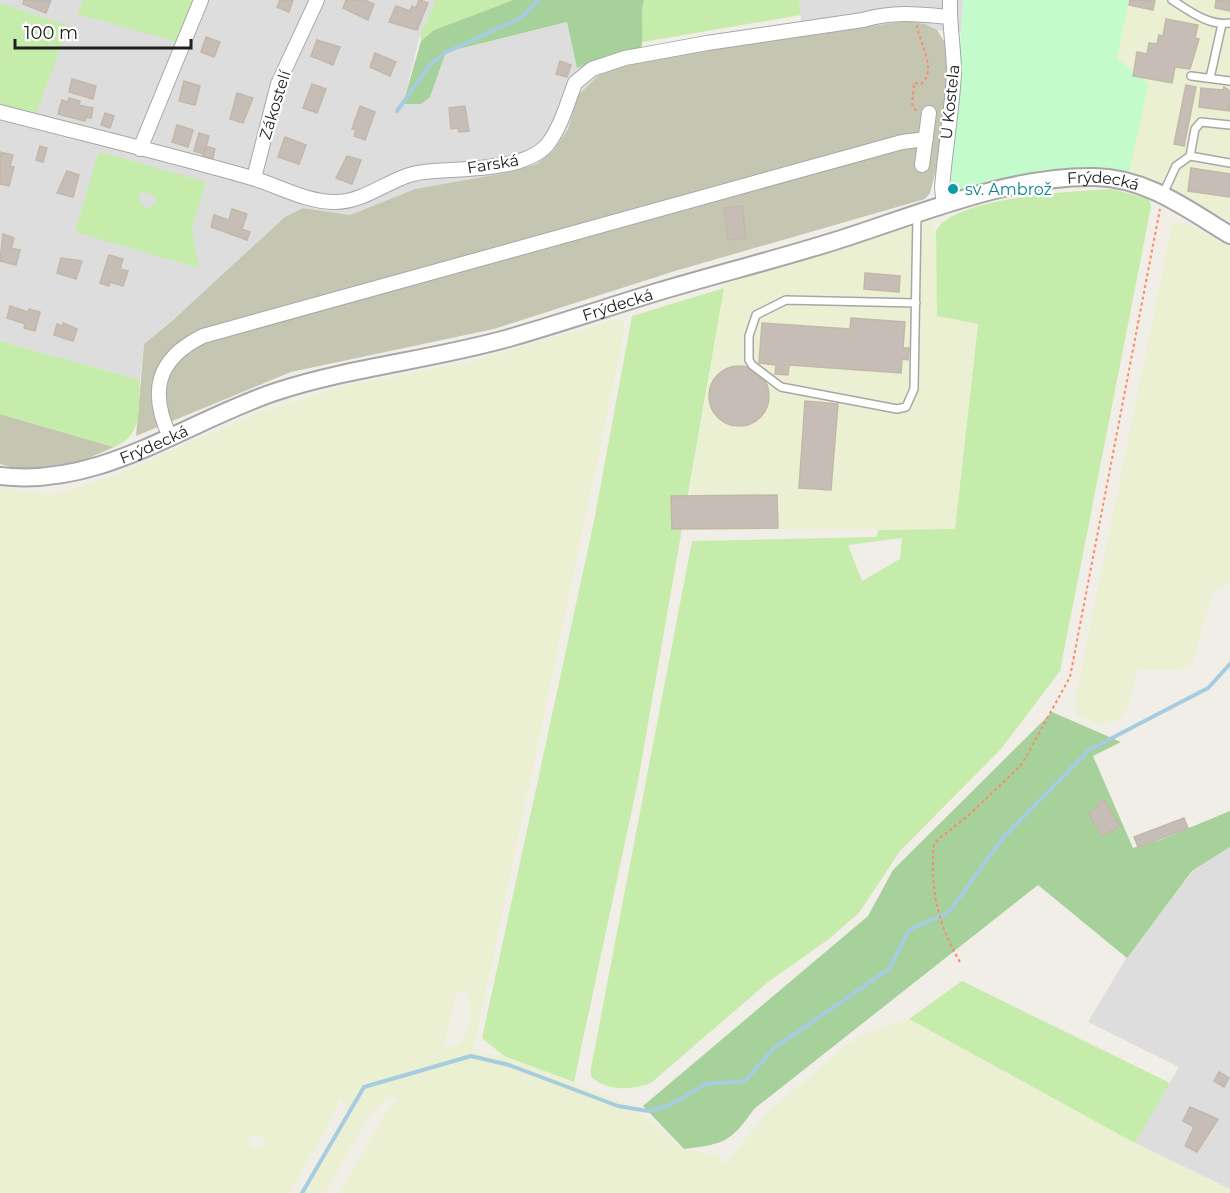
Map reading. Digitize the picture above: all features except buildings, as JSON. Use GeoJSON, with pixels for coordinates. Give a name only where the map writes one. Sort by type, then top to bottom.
{"type":"FeatureCollection","features":[{"type":"Feature","properties":{"kind":"street"},"geometry":{"type":"LineString","coordinates":[[140,149],[201,0]]}},
{"type":"Feature","properties":{"kind":"street","name":"Zákostelí"},"geometry":{"type":"LineString","coordinates":[[254,178],[278,84],[317,0]]}},
{"type":"Feature","properties":{"kind":"street"},"geometry":{"type":"LineString","coordinates":[[879,0],[884,14]]}},
{"type":"Feature","properties":{"kind":"street","name":"U Kostela"},"geometry":{"type":"LineString","coordinates":[[944,205],[944,158],[953,81],[954,45],[949,17],[950,0]]}},
{"type":"Feature","properties":{"kind":"street","name":"Farská"},"geometry":{"type":"LineString","coordinates":[[0,112],[254,178],[315,200],[345,201],[367,195],[405,174],[519,161],[538,152],[548,144],[575,83],[592,69],[625,58],[707,43],[863,20],[884,14],[949,17]]}},
{"type":"Feature","properties":{"kind":"street"},"geometry":{"type":"LineString","coordinates":[[922,165],[928,113]]}},
{"type":"Feature","properties":{"kind":"street"},"geometry":{"type":"LineString","coordinates":[[170,437],[159,413],[161,379],[177,353],[203,336],[902,142],[926,139]]}},
{"type":"Feature","properties":{"kind":"street","name":"Frýdecká"},"geometry":{"type":"LineString","coordinates":[[0,476],[36,478],[83,472],[242,405],[326,376],[505,339],[839,239],[944,205],[1022,186],[1081,177],[1121,180],[1163,194],[1230,234]]}},
{"type":"Feature","properties":{"kind":"lane"},"geometry":{"type":"LineString","coordinates":[[1172,0],[1201,18],[1222,24],[1230,23]]}},
{"type":"Feature","properties":{"kind":"lane"},"geometry":{"type":"LineString","coordinates":[[1210,78],[1222,24]]}},
{"type":"Feature","properties":{"kind":"lane"},"geometry":{"type":"LineString","coordinates":[[1191,76],[1230,81]]}},
{"type":"Feature","properties":{"kind":"lane"},"geometry":{"type":"LineString","coordinates":[[1163,194],[1176,166],[1190,156],[1195,129],[1201,122],[1230,125]]}},
{"type":"Feature","properties":{"kind":"lane"},"geometry":{"type":"LineString","coordinates":[[1190,156],[1230,163]]}},
{"type":"Feature","properties":{"kind":"lane"},"geometry":{"type":"LineString","coordinates":[[916,303],[797,298],[775,303],[756,315],[749,336],[749,360],[757,370],[781,387],[897,409],[906,407],[914,389],[916,303],[917,213]]}},
{"type":"Feature","properties":{"kind":"path"},"geometry":{"type":"LineString","coordinates":[[918,14],[917,27],[927,59],[927,73],[925,81],[914,83],[912,104],[916,111],[928,113]]}},
{"type":"Feature","properties":{"kind":"path"},"geometry":{"type":"LineString","coordinates":[[960,962],[949,944],[934,899],[931,876],[934,843],[970,814],[1022,764],[1070,677],[1163,194]]}},
{"type":"Feature","properties":{"kind":"shaded area"},"geometry":{"type":"Polygon","coordinates":[[[0,0],[436,0],[420,35],[403,104],[430,97],[446,52],[568,22],[577,67],[599,59],[601,73],[578,95],[568,129],[554,150],[537,164],[505,173],[415,189],[350,215],[303,208],[144,344],[140,380],[0,341],[0,0]]]}},
{"type":"Feature","properties":{"kind":"shaded area"},"geometry":{"type":"Polygon","coordinates":[[[799,0],[963,0],[961,32],[937,30],[925,24],[803,35],[799,0]]]}},
{"type":"Feature","properties":{"kind":"shaded area"},"geometry":{"type":"Polygon","coordinates":[[[1129,0],[1230,0],[1230,221],[1162,183],[1129,172],[1149,84],[1117,58],[1129,0]]]}},
{"type":"Feature","properties":{"kind":"shaded area"},"geometry":{"type":"Polygon","coordinates":[[[907,21],[925,24],[937,30],[947,46],[947,76],[936,170],[930,193],[925,199],[675,271],[494,329],[291,372],[136,436],[144,344],[285,217],[303,208],[350,215],[415,189],[505,173],[537,164],[554,150],[568,129],[578,95],[601,73],[611,68],[715,48],[907,21]]]}},
{"type":"Feature","properties":{"kind":"shaded area"},"geometry":{"type":"Polygon","coordinates":[[[930,219],[936,231],[937,316],[977,324],[955,529],[684,530],[725,281],[930,219]]]}},
{"type":"Feature","properties":{"kind":"shaded area"},"geometry":{"type":"Polygon","coordinates":[[[1185,222],[1230,247],[1230,583],[1213,591],[1192,665],[1175,670],[1137,670],[1127,709],[1121,718],[1106,724],[1094,723],[1077,715],[1074,705],[1171,229],[1174,224],[1185,222]]]}},
{"type":"Feature","properties":{"kind":"shaded area"},"geometry":{"type":"Polygon","coordinates":[[[621,318],[625,329],[473,1052],[504,1056],[625,1103],[653,1122],[684,1150],[718,1155],[724,1164],[768,1112],[849,1043],[870,1031],[909,1019],[1135,1143],[1230,1189],[1230,1193],[339,1193],[390,1106],[402,1099],[389,1097],[368,1117],[326,1193],[302,1193],[347,1112],[347,1103],[339,1098],[337,1109],[290,1193],[0,1193],[0,487],[52,495],[114,476],[259,412],[347,385],[469,362],[621,318]],[[467,990],[456,993],[444,1046],[460,1044],[468,1030],[471,1007],[467,990]],[[256,1134],[249,1138],[249,1144],[255,1149],[267,1142],[256,1134]]]}},
{"type":"Feature","properties":{"kind":"shaded area"},"geometry":{"type":"Polygon","coordinates":[[[0,414],[114,447],[66,468],[21,470],[0,464],[0,414]]]}},
{"type":"Feature","properties":{"kind":"shaded area"},"geometry":{"type":"Polygon","coordinates":[[[1230,847],[1230,1189],[1135,1143],[1179,1067],[1088,1022],[1127,957],[1193,871],[1230,847]]]}},
{"type":"Feature","properties":{"kind":"green space"},"geometry":{"type":"Polygon","coordinates":[[[83,0],[197,0],[178,42],[77,14],[83,0]]]}},
{"type":"Feature","properties":{"kind":"green space"},"geometry":{"type":"Polygon","coordinates":[[[436,0],[513,0],[434,30],[421,41],[420,35],[436,0]]]}},
{"type":"Feature","properties":{"kind":"green space"},"geometry":{"type":"Polygon","coordinates":[[[513,0],[644,0],[641,49],[599,59],[577,68],[567,22],[446,52],[430,97],[421,104],[403,104],[421,41],[434,30],[513,0]]]}},
{"type":"Feature","properties":{"kind":"green space"},"geometry":{"type":"Polygon","coordinates":[[[644,0],[799,0],[801,15],[643,42],[640,22],[644,0]]]}},
{"type":"Feature","properties":{"kind":"green space"},"geometry":{"type":"Polygon","coordinates":[[[963,0],[1129,0],[1117,58],[1149,84],[1129,172],[1048,169],[950,194],[963,0]]]}},
{"type":"Feature","properties":{"kind":"green space"},"geometry":{"type":"Polygon","coordinates":[[[0,3],[69,26],[35,116],[0,108],[0,3]]]}},
{"type":"Feature","properties":{"kind":"green space"},"geometry":{"type":"Polygon","coordinates":[[[98,153],[206,182],[192,228],[199,268],[75,232],[98,153]],[[142,191],[139,196],[140,203],[145,208],[152,207],[156,203],[155,196],[142,191]]]}},
{"type":"Feature","properties":{"kind":"green space"},"geometry":{"type":"Polygon","coordinates":[[[1112,189],[1150,199],[1151,207],[1060,671],[1001,749],[900,851],[859,913],[829,939],[768,982],[651,1083],[620,1088],[598,1082],[591,1077],[591,1068],[692,541],[877,537],[878,530],[955,529],[978,324],[937,316],[936,231],[947,220],[965,210],[989,203],[1045,194],[1112,189]],[[902,538],[848,545],[862,581],[900,559],[902,538]]]}},
{"type":"Feature","properties":{"kind":"green space"},"geometry":{"type":"Polygon","coordinates":[[[724,288],[638,781],[574,1082],[504,1056],[482,1038],[594,521],[632,316],[724,288]]]}},
{"type":"Feature","properties":{"kind":"green space"},"geometry":{"type":"Polygon","coordinates":[[[0,341],[140,380],[138,420],[130,436],[114,447],[0,414],[0,341]]]}},
{"type":"Feature","properties":{"kind":"green space"},"geometry":{"type":"Polygon","coordinates":[[[1052,712],[1121,742],[1093,756],[1133,848],[1160,840],[1230,811],[1230,847],[1192,871],[1127,958],[1038,885],[754,1109],[732,1135],[717,1143],[684,1149],[643,1106],[868,916],[893,870],[1052,712]]]}},
{"type":"Feature","properties":{"kind":"green space"},"geometry":{"type":"Polygon","coordinates":[[[962,981],[1170,1083],[1135,1143],[909,1019],[962,981]]]}},
{"type":"Feature","properties":{"kind":"waterway"},"geometry":{"type":"LineString","coordinates":[[397,111],[430,65],[446,52],[521,18],[539,0]]}},
{"type":"Feature","properties":{"kind":"waterway"},"geometry":{"type":"LineString","coordinates":[[302,1193],[364,1087],[471,1056],[509,1065],[618,1106],[648,1111],[668,1106],[706,1084],[745,1081],[774,1048],[889,969],[909,930],[949,912],[1002,839],[1089,750],[1208,688],[1230,664]]}},
{"type":"Feature","properties":{"kind":"place","name":"sv. Ambrož"},"geometry":{"type":"Point","coordinates":[953,189]}}]}
